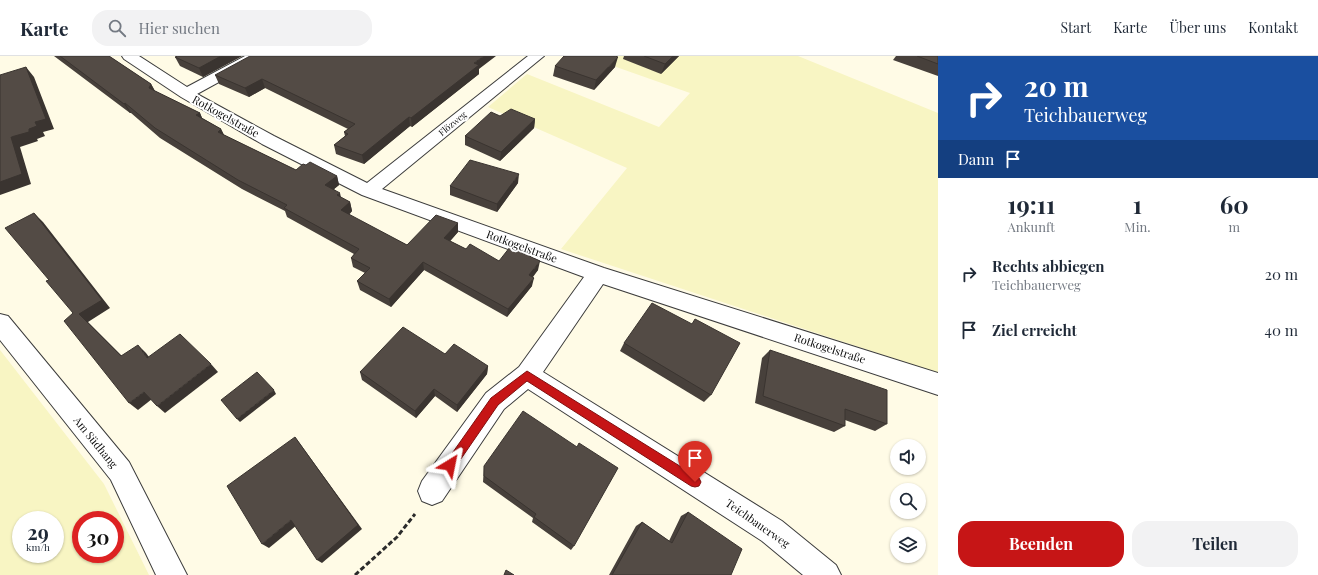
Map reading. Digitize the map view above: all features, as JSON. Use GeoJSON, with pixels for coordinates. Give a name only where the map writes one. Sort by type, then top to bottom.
{"type":"FeatureCollection","features":[{"type":"Feature","properties":{"kind":"street","name":"Rotkogelstraße"},"geometry":{"type":"LineString","coordinates":[[129,56],[186,94],[268,140],[368,191],[598,274],[911,374],[938,384]]}},
{"type":"Feature","properties":{"kind":"street"},"geometry":{"type":"LineString","coordinates":[[186,94],[256,56]]}},
{"type":"Feature","properties":{"kind":"street","name":"Flözweg"},"geometry":{"type":"LineString","coordinates":[[368,191],[537,56]]}},
{"type":"Feature","properties":{"kind":"street"},"geometry":{"type":"LineString","coordinates":[[432,491],[495,401],[527,375],[598,274]]}},
{"type":"Feature","properties":{"kind":"street","name":"Am Südhang"},"geometry":{"type":"LineString","coordinates":[[0,322],[120,471],[172,575]]}},
{"type":"Feature","properties":{"kind":"street","name":"Teichbauerweg"},"geometry":{"type":"LineString","coordinates":[[527,375],[772,531],[826,575]]}},
{"type":"Feature","properties":{"kind":"path"},"geometry":{"type":"LineString","coordinates":[[355,575],[397,537],[432,491]]}},
{"type":"Feature","properties":{"kind":"shaded area"},"geometry":{"type":"Polygon","coordinates":[[[585,56],[798,56],[938,113],[938,373],[561,249],[627,168],[488,107],[527,74],[659,127],[690,93],[585,56]]]}},
{"type":"Feature","properties":{"kind":"shaded area"},"geometry":{"type":"Polygon","coordinates":[[[0,350],[104,484],[117,511],[72,511],[72,563],[124,563],[124,524],[149,575],[0,575],[0,350]]]}},
{"type":"Feature","properties":{"kind":"building"},"geometry":{"type":"Polygon","coordinates":[[[60,56],[109,56],[151,84],[149,88],[200,113],[196,115],[221,129],[218,132],[296,170],[303,164],[306,165],[310,162],[337,176],[325,185],[340,193],[337,195],[350,202],[341,210],[407,245],[436,215],[458,223],[444,238],[466,249],[470,244],[499,261],[510,247],[540,261],[529,275],[534,278],[508,309],[423,262],[389,299],[357,281],[370,268],[351,258],[359,249],[284,208],[287,205],[238,180],[155,128],[125,103],[124,104],[60,56]]]}},
{"type":"Feature","properties":{"kind":"building"},"geometry":{"type":"Polygon","coordinates":[[[221,56],[199,68],[175,57],[221,56]]]}},
{"type":"Feature","properties":{"kind":"building"},"geometry":{"type":"Polygon","coordinates":[[[250,56],[484,56],[474,63],[479,65],[411,118],[409,117],[362,155],[334,145],[348,134],[344,132],[355,124],[262,79],[245,88],[215,75],[250,56]]]}},
{"type":"Feature","properties":{"kind":"building"},"geometry":{"type":"Polygon","coordinates":[[[564,56],[618,57],[596,80],[555,66],[564,56]]]}},
{"type":"Feature","properties":{"kind":"building"},"geometry":{"type":"Polygon","coordinates":[[[644,56],[673,56],[665,64],[644,56]]]}},
{"type":"Feature","properties":{"kind":"building"},"geometry":{"type":"Polygon","coordinates":[[[917,56],[938,56],[938,64],[917,56]]]}},
{"type":"Feature","properties":{"kind":"building"},"geometry":{"type":"Polygon","coordinates":[[[26,67],[46,119],[35,122],[37,126],[29,129],[29,132],[11,137],[22,174],[0,182],[0,75],[26,67]]]}},
{"type":"Feature","properties":{"kind":"building"},"geometry":{"type":"Polygon","coordinates":[[[511,109],[535,119],[501,152],[465,136],[491,112],[500,116],[511,109]]]}},
{"type":"Feature","properties":{"kind":"building"},"geometry":{"type":"Polygon","coordinates":[[[470,160],[519,174],[497,204],[450,186],[470,160]]]}},
{"type":"Feature","properties":{"kind":"building"},"geometry":{"type":"Polygon","coordinates":[[[34,213],[102,300],[79,314],[121,356],[138,345],[147,358],[180,334],[211,364],[157,406],[144,392],[129,403],[64,321],[73,313],[46,281],[49,280],[5,228],[34,213]]]}},
{"type":"Feature","properties":{"kind":"building"},"geometry":{"type":"Polygon","coordinates":[[[652,303],[692,324],[695,319],[740,343],[711,395],[624,343],[652,303]]]}},
{"type":"Feature","properties":{"kind":"building"},"geometry":{"type":"Polygon","coordinates":[[[403,327],[445,354],[454,344],[488,366],[457,405],[434,389],[415,411],[360,372],[403,327]]]}},
{"type":"Feature","properties":{"kind":"building"},"geometry":{"type":"Polygon","coordinates":[[[770,350],[887,390],[887,424],[845,409],[845,426],[763,396],[770,350]]]}},
{"type":"Feature","properties":{"kind":"building"},"geometry":{"type":"Polygon","coordinates":[[[257,372],[274,390],[237,419],[221,400],[257,372]]]}},
{"type":"Feature","properties":{"kind":"building"},"geometry":{"type":"Polygon","coordinates":[[[523,411],[577,447],[579,443],[618,468],[574,546],[534,517],[536,514],[484,476],[484,466],[523,411]]]}},
{"type":"Feature","properties":{"kind":"building"},"geometry":{"type":"Polygon","coordinates":[[[295,437],[358,525],[317,560],[291,520],[262,544],[227,486],[295,437]]]}},
{"type":"Feature","properties":{"kind":"building"},"geometry":{"type":"Polygon","coordinates":[[[688,512],[742,549],[731,575],[612,575],[642,522],[672,543],[688,512]]]}},
{"type":"Feature","properties":{"kind":"building"},"geometry":{"type":"Polygon","coordinates":[[[506,570],[514,575],[504,575],[506,570]]]}},
{"type":"Feature","properties":{"kind":"route"},"geometry":{"type":"LineString","coordinates":[[450,465],[495,401],[527,375],[695,482]]}}]}
